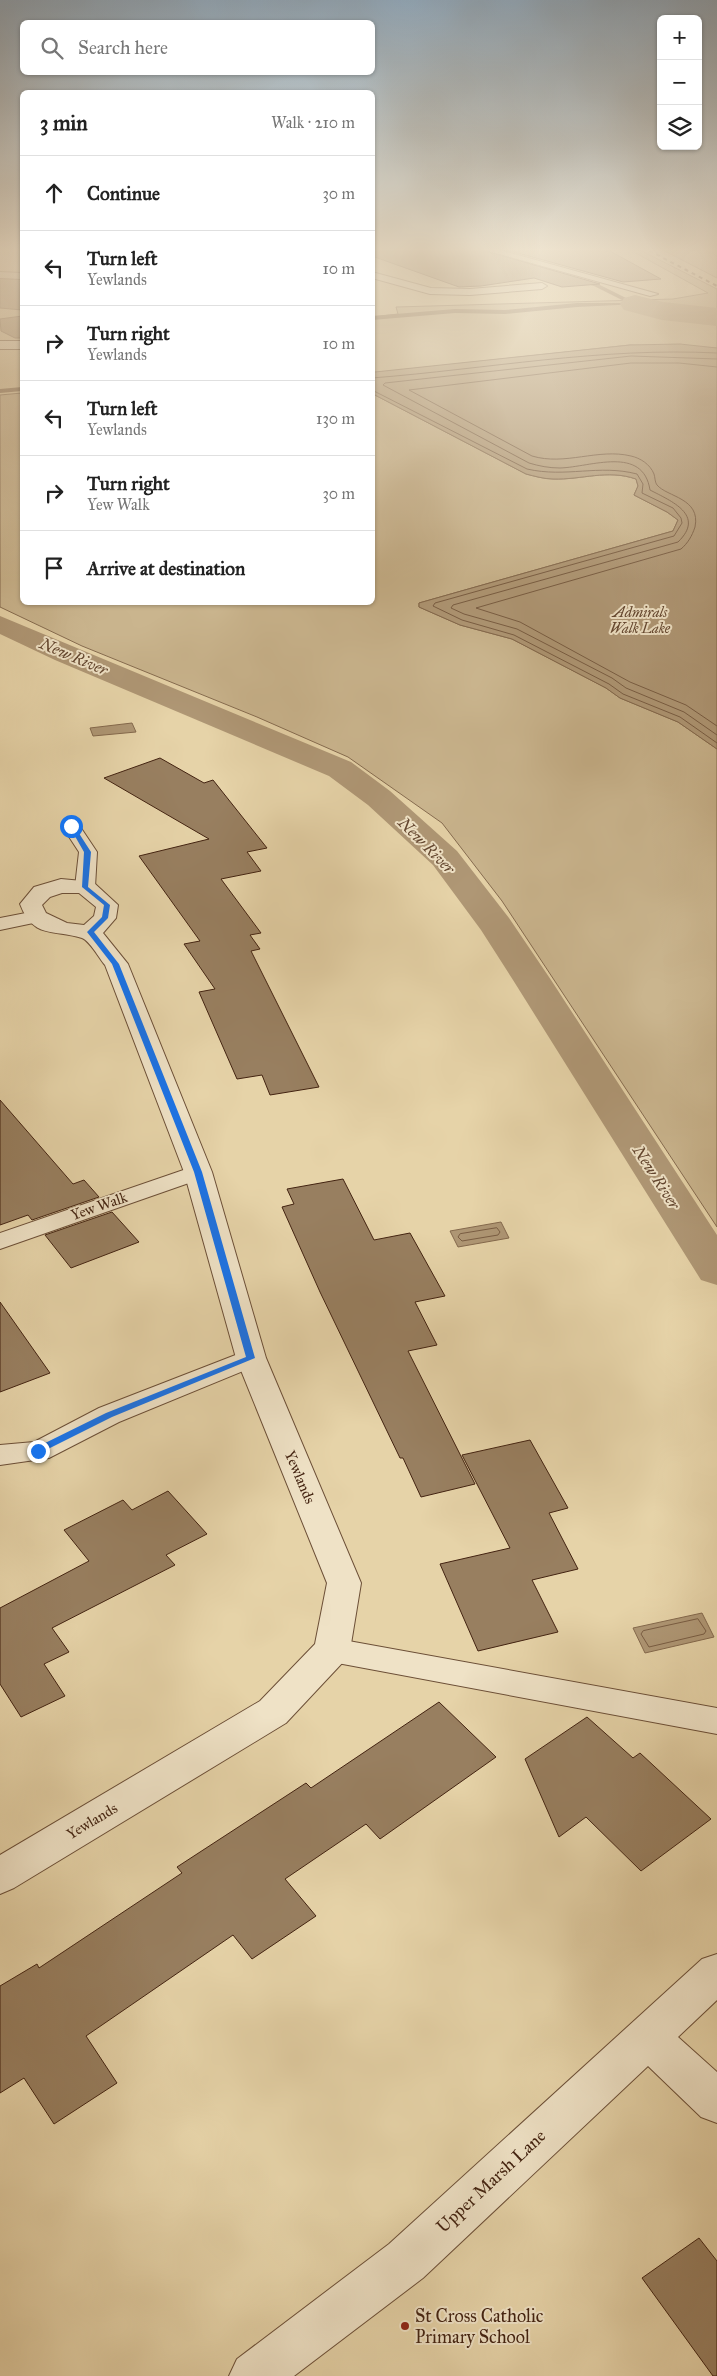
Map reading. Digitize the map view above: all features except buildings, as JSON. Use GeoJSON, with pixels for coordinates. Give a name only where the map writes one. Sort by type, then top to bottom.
{"type":"FeatureCollection","features":[{"type":"Feature","properties":{"kind":"street"},"geometry":{"type":"LineString","coordinates":[[61,886],[85,887],[107,905],[105,918],[90,932],[64,931],[52,927],[36,917],[31,904],[42,892],[61,886]]}},
{"type":"Feature","properties":{"kind":"street","name":"Yewlands"},"geometry":{"type":"LineString","coordinates":[[0,1876],[272,1712],[332,1650],[344,1583],[250,1358],[198,1172],[116,964],[90,932]]}},
{"type":"Feature","properties":{"kind":"street","name":"Upper Marsh Lane"},"geometry":{"type":"LineString","coordinates":[[254,2376],[406,2261],[717,1973]]}},
{"type":"Feature","properties":{"kind":"street"},"geometry":{"type":"LineString","coordinates":[[648,2037],[717,2102]]}},
{"type":"Feature","properties":{"kind":"lane"},"geometry":{"type":"LineString","coordinates":[[71,826],[88,852],[85,887]]}},
{"type":"Feature","properties":{"kind":"lane"},"geometry":{"type":"LineString","coordinates":[[0,924],[36,917]]}},
{"type":"Feature","properties":{"kind":"lane","name":"Yew Walk"},"geometry":{"type":"LineString","coordinates":[[0,1241],[198,1172]]}},
{"type":"Feature","properties":{"kind":"lane"},"geometry":{"type":"LineString","coordinates":[[0,1455],[38,1451],[109,1415],[250,1358]]}},
{"type":"Feature","properties":{"kind":"lane"},"geometry":{"type":"LineString","coordinates":[[332,1650],[717,1720]]}},
{"type":"Feature","properties":{"kind":"shaded area"},"geometry":{"type":"Polygon","coordinates":[[[375,358],[512,358],[375,373],[375,358]]]}},
{"type":"Feature","properties":{"kind":"shaded area"},"geometry":{"type":"Polygon","coordinates":[[[20,393],[20,605],[375,605],[375,395],[526,474],[550,479],[615,475],[636,479],[638,486],[634,495],[667,512],[678,520],[673,531],[419,603],[419,607],[460,625],[512,639],[606,688],[620,698],[678,722],[717,749],[717,1227],[502,901],[442,823],[348,757],[257,717],[82,646],[0,607],[0,395],[20,393]]]}},
{"type":"Feature","properties":{"kind":"water","name":"Admirals Walk Lake"},"geometry":{"type":"Polygon","coordinates":[[[508,358],[717,358],[717,749],[678,722],[620,698],[606,688],[512,639],[460,625],[419,607],[419,603],[673,531],[678,520],[667,512],[634,495],[638,486],[636,479],[625,476],[605,475],[550,479],[526,474],[375,395],[375,372],[508,358]]]}},
{"type":"Feature","properties":{"kind":"water"},"geometry":{"type":"Polygon","coordinates":[[[132,723],[136,732],[93,736],[90,728],[132,723]]]}},
{"type":"Feature","properties":{"kind":"water"},"geometry":{"type":"Polygon","coordinates":[[[501,1222],[509,1238],[458,1247],[450,1231],[501,1222]]]}},
{"type":"Feature","properties":{"kind":"water"},"geometry":{"type":"Polygon","coordinates":[[[702,1613],[714,1637],[645,1653],[633,1628],[702,1613]]]}},
{"type":"Feature","properties":{"kind":"waterway"},"geometry":{"type":"LineString","coordinates":[[0,391],[20,389]]}},
{"type":"Feature","properties":{"kind":"waterway","name":"New River"},"geometry":{"type":"LineString","coordinates":[[0,624],[65,654],[340,769],[379,798],[445,858],[496,926],[717,1270]]}},
{"type":"Feature","properties":{"kind":"place","name":"St Cross Catholic Primary School"},"geometry":{"type":"Point","coordinates":[405,2326]}},
{"type":"Feature","properties":{"kind":"route"},"geometry":{"type":"LineString","coordinates":[[38,1451],[109,1415],[250,1358],[198,1172],[116,964],[90,932],[105,918],[107,905],[96,894],[85,887],[88,852],[71,826]]}}]}
